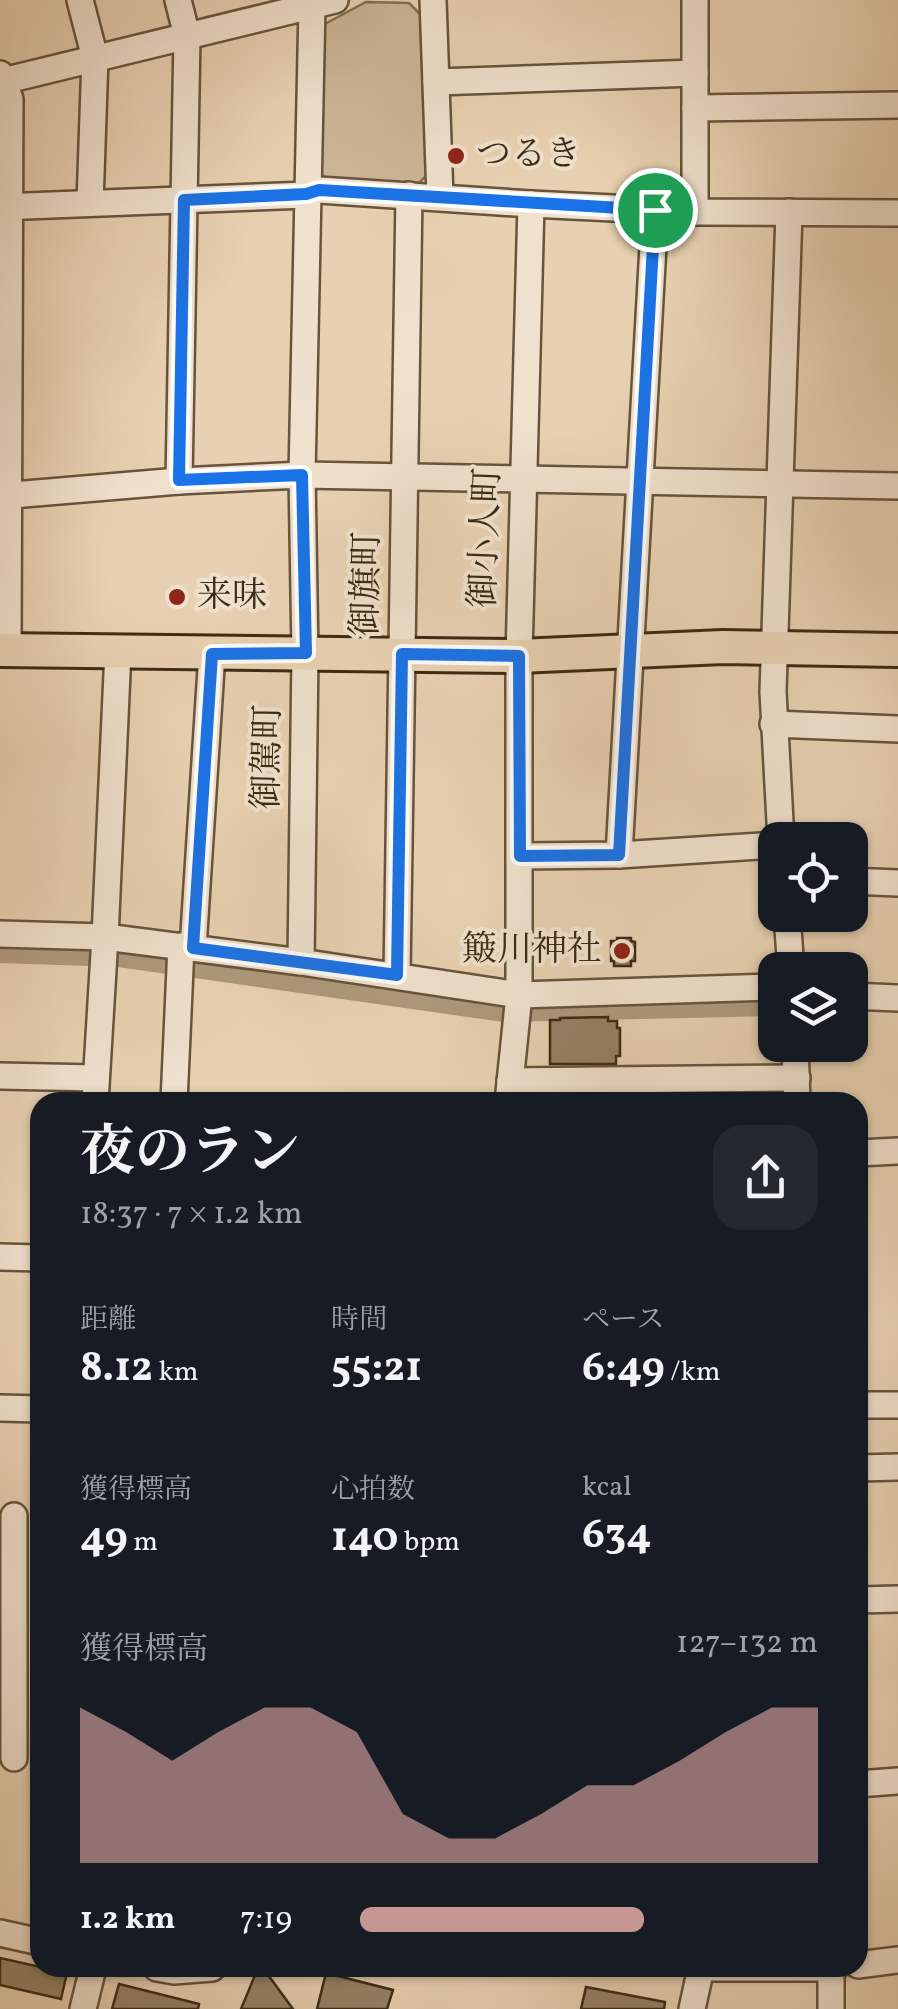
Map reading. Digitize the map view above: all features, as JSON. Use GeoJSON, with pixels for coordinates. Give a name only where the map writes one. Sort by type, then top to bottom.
{"type":"FeatureCollection","features":[{"type":"Feature","properties":{"kind":"main road"},"geometry":{"type":"LineString","coordinates":[[4,650],[519,656],[774,646],[898,650]]}},
{"type":"Feature","properties":{"kind":"street"},"geometry":{"type":"LineString","coordinates":[[80,0],[96,58],[90,202]]}},
{"type":"Feature","properties":{"kind":"street"},"geometry":{"type":"LineString","coordinates":[[178,0],[188,36],[179,480]]}},
{"type":"Feature","properties":{"kind":"street"},"geometry":{"type":"LineString","coordinates":[[433,0],[440,198]]}},
{"type":"Feature","properties":{"kind":"street"},"geometry":{"type":"LineString","coordinates":[[695,0],[695,212]]}},
{"type":"Feature","properties":{"kind":"street"},"geometry":{"type":"LineString","coordinates":[[4,650],[5,206],[10,98],[2,77],[96,58],[309,4]]}},
{"type":"Feature","properties":{"kind":"street","name":"御駕町"},"geometry":{"type":"LineString","coordinates":[[301,962],[306,653],[302,475],[309,4]]}},
{"type":"Feature","properties":{"kind":"street"},"geometry":{"type":"LineString","coordinates":[[436,82],[695,73]]}},
{"type":"Feature","properties":{"kind":"street"},"geometry":{"type":"LineString","coordinates":[[695,108],[898,105]]}},
{"type":"Feature","properties":{"kind":"street"},"geometry":{"type":"LineString","coordinates":[[5,206],[306,194],[319,190],[695,212],[898,213]]}},
{"type":"Feature","properties":{"kind":"street","name":"御旗町"},"geometry":{"type":"LineString","coordinates":[[397,975],[409,195]]}},
{"type":"Feature","properties":{"kind":"street","name":"御小人町"},"geometry":{"type":"LineString","coordinates":[[509,1092],[519,994],[519,656],[531,204]]}},
{"type":"Feature","properties":{"kind":"street"},"geometry":{"type":"LineString","coordinates":[[619,855],[655,210]]}},
{"type":"Feature","properties":{"kind":"street"},"geometry":{"type":"LineString","coordinates":[[781,822],[774,646],[789,212]]}},
{"type":"Feature","properties":{"kind":"street"},"geometry":{"type":"LineString","coordinates":[[5,496],[179,480],[302,475],[898,486]]}},
{"type":"Feature","properties":{"kind":"street"},"geometry":{"type":"LineString","coordinates":[[0,1076],[95,1090],[118,652]]}},
{"type":"Feature","properties":{"kind":"street"},"geometry":{"type":"LineString","coordinates":[[175,1092],[212,654]]}},
{"type":"Feature","properties":{"kind":"street"},"geometry":{"type":"LineString","coordinates":[[774,724],[898,729]]}},
{"type":"Feature","properties":{"kind":"street"},"geometry":{"type":"LineString","coordinates":[[520,856],[619,855],[758,846]]}},
{"type":"Feature","properties":{"kind":"street"},"geometry":{"type":"LineString","coordinates":[[868,882],[898,883]]}},
{"type":"Feature","properties":{"kind":"street"},"geometry":{"type":"LineString","coordinates":[[0,934],[105,937],[519,994],[758,988]]}},
{"type":"Feature","properties":{"kind":"street"},"geometry":{"type":"LineString","coordinates":[[868,997],[898,998]]}},
{"type":"Feature","properties":{"kind":"street"},"geometry":{"type":"LineString","coordinates":[[509,1092],[797,1090],[796,1062]]}},
{"type":"Feature","properties":{"kind":"street"},"geometry":{"type":"LineString","coordinates":[[868,1152],[898,1151]]}},
{"type":"Feature","properties":{"kind":"street"},"geometry":{"type":"LineString","coordinates":[[0,1257],[30,1258]]}},
{"type":"Feature","properties":{"kind":"street"},"geometry":{"type":"LineString","coordinates":[[868,1405],[898,1405]]}},
{"type":"Feature","properties":{"kind":"street"},"geometry":{"type":"LineString","coordinates":[[0,1408],[30,1409]]}},
{"type":"Feature","properties":{"kind":"street"},"geometry":{"type":"LineString","coordinates":[[868,1468],[898,1467]]}},
{"type":"Feature","properties":{"kind":"street"},"geometry":{"type":"LineString","coordinates":[[18,1516],[27,1636],[18,1758]]}},
{"type":"Feature","properties":{"kind":"street"},"geometry":{"type":"LineString","coordinates":[[868,1600],[898,1599]]}},
{"type":"Feature","properties":{"kind":"street"},"geometry":{"type":"LineString","coordinates":[[868,1785],[896,1789]]}},
{"type":"Feature","properties":{"kind":"street"},"geometry":{"type":"LineString","coordinates":[[0,1933],[30,1940]]}},
{"type":"Feature","properties":{"kind":"street"},"geometry":{"type":"LineString","coordinates":[[868,1964],[898,1960]]}},
{"type":"Feature","properties":{"kind":"street"},"geometry":{"type":"LineString","coordinates":[[84,2009],[91,1977]]}},
{"type":"Feature","properties":{"kind":"street"},"geometry":{"type":"LineString","coordinates":[[692,2009],[699,1977]]}},
{"type":"Feature","properties":{"kind":"street"},"geometry":{"type":"LineString","coordinates":[[832,1977],[832,2009]]}},
{"type":"Feature","properties":{"kind":"shaded area"},"geometry":{"type":"Polygon","coordinates":[[[366,2],[409,3],[426,20],[429,173],[419,183],[326,179],[314,166],[321,26],[366,2]]]}},
{"type":"Feature","properties":{"kind":"building"},"geometry":{"type":"Polygon","coordinates":[[[631,938],[635,942],[635,961],[631,961],[631,966],[614,966],[611,961],[611,941],[631,938]]]}},
{"type":"Feature","properties":{"kind":"building"},"geometry":{"type":"Polygon","coordinates":[[[608,1017],[608,1021],[617,1021],[620,1028],[620,1056],[616,1056],[616,1064],[550,1064],[550,1020],[608,1017]]]}},
{"type":"Feature","properties":{"kind":"building"},"geometry":{"type":"Polygon","coordinates":[[[0,1958],[30,1965],[30,1977],[66,1977],[61,1999],[0,1985],[0,1958]]]}},
{"type":"Feature","properties":{"kind":"building"},"geometry":{"type":"Polygon","coordinates":[[[254,1977],[270,1977],[293,2009],[241,2009],[254,1977]]]}},
{"type":"Feature","properties":{"kind":"building"},"geometry":{"type":"Polygon","coordinates":[[[325,1977],[342,1977],[393,1990],[387,2009],[317,2009],[325,1977]]]}},
{"type":"Feature","properties":{"kind":"building"},"geometry":{"type":"Polygon","coordinates":[[[119,1984],[199,2004],[198,2009],[112,2009],[119,1984]]]}},
{"type":"Feature","properties":{"kind":"building"},"geometry":{"type":"Polygon","coordinates":[[[586,1987],[665,2002],[664,2009],[581,2009],[586,1987]]]}},
{"type":"Feature","properties":{"kind":"waterway"},"geometry":{"type":"LineString","coordinates":[[0,947],[118,951],[504,1006],[758,1000]]}},
{"type":"Feature","properties":{"kind":"place","name":"つるき"},"geometry":{"type":"Point","coordinates":[456,156]}},
{"type":"Feature","properties":{"kind":"place","name":"来味"},"geometry":{"type":"Point","coordinates":[177,597]}},
{"type":"Feature","properties":{"kind":"place","name":"簸川神社"},"geometry":{"type":"Point","coordinates":[622,951]}},
{"type":"Feature","properties":{"kind":"route"},"geometry":{"type":"LineString","coordinates":[[319,190],[655,210],[619,855],[520,856],[519,656],[402,654],[397,975],[193,948],[212,654],[306,653],[302,475],[179,480],[184,200],[306,194],[319,190]]}}]}
